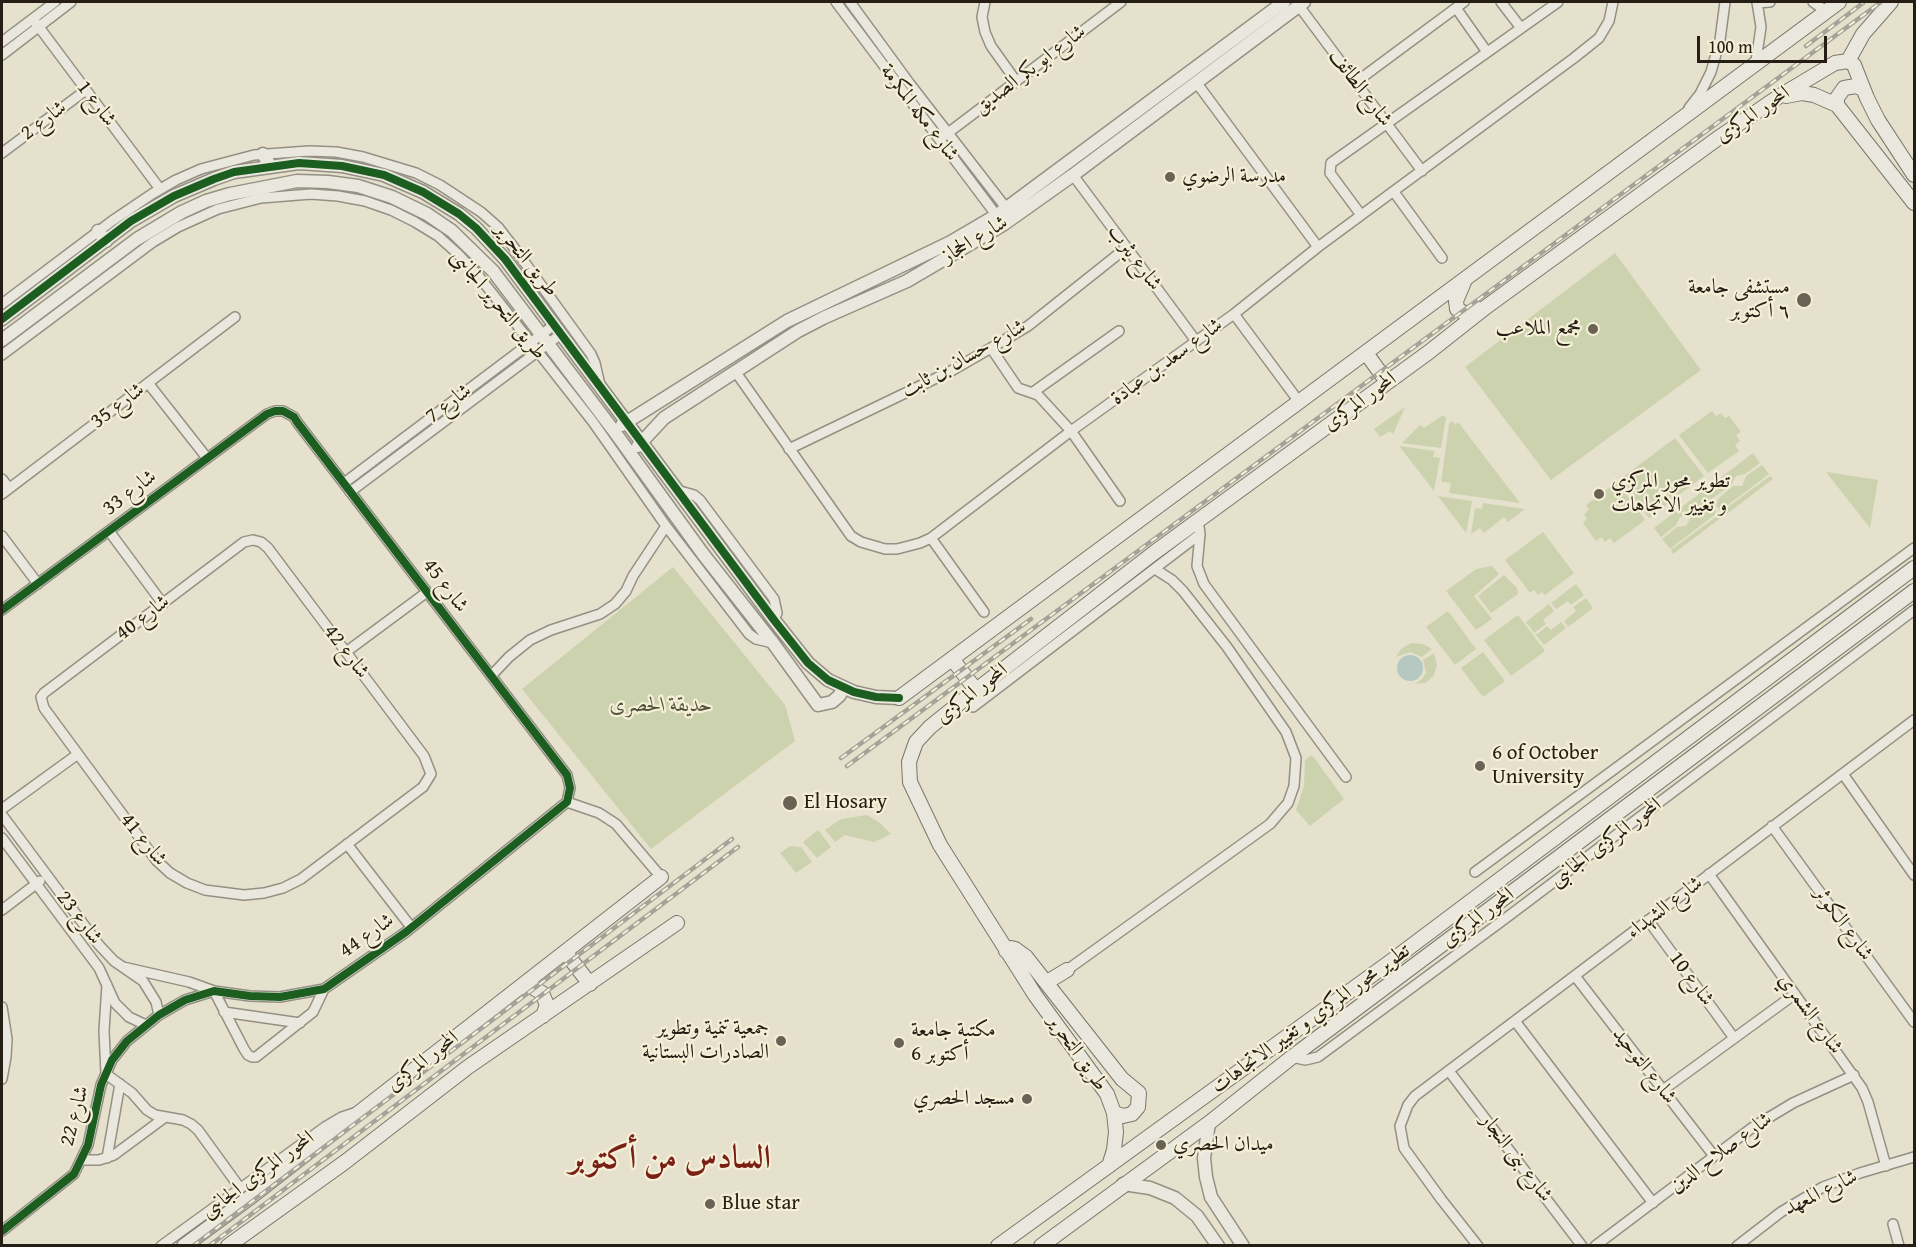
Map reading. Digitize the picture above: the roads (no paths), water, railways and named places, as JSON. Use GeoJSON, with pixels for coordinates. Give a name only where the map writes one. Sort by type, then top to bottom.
{"type":"FeatureCollection","features":[{"type":"Feature","properties":{"kind":"main road","name":"المحور المركزى"},"geometry":{"type":"LineString","coordinates":[[899,698],[1300,403],[1756,61],[1839,2]]}},
{"type":"Feature","properties":{"kind":"main road"},"geometry":{"type":"LineString","coordinates":[[1891,2],[1863,34],[1848,61],[1854,65],[1878,120],[1914,175]]}},
{"type":"Feature","properties":{"kind":"main road","name":"المحور المركزى"},"geometry":{"type":"LineString","coordinates":[[940,846],[910,782],[909,762],[916,742],[922,734],[976,690],[1199,527],[1486,307],[1711,143],[1778,97],[1835,63],[1848,61]]}},
{"type":"Feature","properties":{"kind":"main road"},"geometry":{"type":"LineString","coordinates":[[1837,105],[1837,98],[1844,88],[1856,86],[1863,89]]}},
{"type":"Feature","properties":{"kind":"main road"},"geometry":{"type":"LineString","coordinates":[[1778,97],[1802,93],[1820,97],[1837,105],[1914,203]]}},
{"type":"Feature","properties":{"kind":"main road"},"geometry":{"type":"LineString","coordinates":[[1465,280],[1456,301],[1459,311],[1466,314],[1486,307]]}},
{"type":"Feature","properties":{"kind":"main road"},"geometry":{"type":"LineString","coordinates":[[1366,353],[1387,382]]}},
{"type":"Feature","properties":{"kind":"main road","name":"تطوير محور المركزي و تغيير الاتجاهات"},"geometry":{"type":"LineString","coordinates":[[1109,1166],[1390,962],[1914,568]]}},
{"type":"Feature","properties":{"kind":"main road","name":"المحور المركزى"},"geometry":{"type":"LineString","coordinates":[[1041,1245],[1209,1123],[1293,1057],[1914,591]]}},
{"type":"Feature","properties":{"kind":"main road"},"geometry":{"type":"LineString","coordinates":[[952,660],[976,690]]}},
{"type":"Feature","properties":{"kind":"main road","name":"طريق التحرير"},"geometry":{"type":"LineString","coordinates":[[940,846],[1035,995],[1107,1094],[1114,1113],[1115,1142],[1109,1166]]}},
{"type":"Feature","properties":{"kind":"main road","name":"المحور المركزى"},"geometry":{"type":"LineString","coordinates":[[184,1245],[360,1112],[661,876]]}},
{"type":"Feature","properties":{"kind":"main road","name":"المحور المركزى"},"geometry":{"type":"LineString","coordinates":[[228,1245],[345,1162],[468,1067],[677,923]]}},
{"type":"Feature","properties":{"kind":"main road","name":"طريق التحرير"},"geometry":{"type":"LineString","coordinates":[[1006,951],[1013,948],[1022,953],[1122,1079],[1139,1093],[1138,1107],[1132,1114],[1123,1116],[1114,1113]]}},
{"type":"Feature","properties":{"kind":"main road"},"geometry":{"type":"LineString","coordinates":[[565,952],[590,984]]}},
{"type":"Feature","properties":{"kind":"main road"},"geometry":{"type":"LineString","coordinates":[[1047,982],[1067,970]]}},
{"type":"Feature","properties":{"kind":"main road"},"geometry":{"type":"LineString","coordinates":[[520,987],[532,987],[542,993],[547,1005],[543,1016]]}},
{"type":"Feature","properties":{"kind":"main road"},"geometry":{"type":"LineString","coordinates":[[998,1245],[1109,1166]]}},
{"type":"Feature","properties":{"kind":"street"},"geometry":{"type":"LineString","coordinates":[[2,55],[55,2]]}},
{"type":"Feature","properties":{"kind":"street"},"geometry":{"type":"LineString","coordinates":[[2,42],[71,2]]}},
{"type":"Feature","properties":{"kind":"street","name":"شارع مكه المكرمة"},"geometry":{"type":"LineString","coordinates":[[836,2],[939,140],[1005,216]]}},
{"type":"Feature","properties":{"kind":"street","name":"شارع مكه المكرمة"},"geometry":{"type":"LineString","coordinates":[[850,2],[947,132],[1005,216]]}},
{"type":"Feature","properties":{"kind":"street"},"geometry":{"type":"LineString","coordinates":[[985,2],[982,17],[985,32],[991,46],[1016,81]]}},
{"type":"Feature","properties":{"kind":"street","name":"شارع ابو بكر الصديق"},"geometry":{"type":"LineString","coordinates":[[939,140],[1121,2]]}},
{"type":"Feature","properties":{"kind":"street","name":"شارع الحجاز"},"geometry":{"type":"LineString","coordinates":[[614,431],[788,321],[1005,216],[1284,2]]}},
{"type":"Feature","properties":{"kind":"street"},"geometry":{"type":"LineString","coordinates":[[1501,2],[1521,28]]}},
{"type":"Feature","properties":{"kind":"street"},"geometry":{"type":"LineString","coordinates":[[1361,215],[1330,173],[1330,165],[1558,2]]}},
{"type":"Feature","properties":{"kind":"street","name":"شارع سعد بن عبادة"},"geometry":{"type":"LineString","coordinates":[[735,371],[851,536],[861,542],[885,549],[908,547],[931,538],[1071,431],[1234,314],[1318,247],[1599,38],[1609,21],[1613,2]]}},
{"type":"Feature","properties":{"kind":"street"},"geometry":{"type":"LineString","coordinates":[[1682,118],[1700,94],[1711,72],[1720,40],[1725,2]]}},
{"type":"Feature","properties":{"kind":"street"},"geometry":{"type":"LineString","coordinates":[[1756,61],[1761,27],[1757,2],[1770,2]]}},
{"type":"Feature","properties":{"kind":"street"},"geometry":{"type":"LineString","coordinates":[[1813,2],[1826,11]]}},
{"type":"Feature","properties":{"kind":"street","name":"شارع الحجاز"},"geometry":{"type":"LineString","coordinates":[[631,453],[664,418],[798,331],[907,281],[1005,216],[1073,175],[1302,4]]}},
{"type":"Feature","properties":{"kind":"street","name":"شارع الطائف"},"geometry":{"type":"LineString","coordinates":[[1302,4],[1422,171]]}},
{"type":"Feature","properties":{"kind":"street"},"geometry":{"type":"LineString","coordinates":[[1356,82],[1460,5],[1487,52]]}},
{"type":"Feature","properties":{"kind":"street","name":"شارع 1"},"geometry":{"type":"LineString","coordinates":[[36,23],[160,189]]}},
{"type":"Feature","properties":{"kind":"street"},"geometry":{"type":"LineString","coordinates":[[1196,82],[1318,247]]}},
{"type":"Feature","properties":{"kind":"street","name":"شارع 2"},"geometry":{"type":"LineString","coordinates":[[2,153],[86,90]]}},
{"type":"Feature","properties":{"kind":"street","name":"طريق التحرير الجانبى"},"geometry":{"type":"LineString","coordinates":[[2,304],[102,236],[160,189],[201,169],[262,154],[336,152],[390,164],[440,185],[481,212],[498,227],[591,354],[600,385]]}},
{"type":"Feature","properties":{"kind":"street"},"geometry":{"type":"LineString","coordinates":[[262,154],[271,167]]}},
{"type":"Feature","properties":{"kind":"street","name":"طريق التحرير"},"geometry":{"type":"LineString","coordinates":[[2,320],[102,236],[193,186],[234,172],[299,163],[342,166],[384,175],[423,192],[449,207],[476,228],[505,259],[680,490],[774,620],[814,669],[828,680],[844,688],[865,695],[899,698]]}},
{"type":"Feature","properties":{"kind":"street","name":"شارع يثرب"},"geometry":{"type":"LineString","coordinates":[[1073,175],[1196,341]]}},
{"type":"Feature","properties":{"kind":"street","name":"طريق التحرير"},"geometry":{"type":"LineString","coordinates":[[2,340],[137,238],[182,212],[230,194],[297,181],[358,186],[392,198],[427,214],[452,231],[493,271],[818,705],[832,702],[844,688]]}},
{"type":"Feature","properties":{"kind":"street"},"geometry":{"type":"LineString","coordinates":[[1394,192],[1442,258]]}},
{"type":"Feature","properties":{"kind":"street","name":"طريق التحرير الجانبى"},"geometry":{"type":"LineString","coordinates":[[2,355],[153,242],[208,213],[261,198],[311,194],[365,201],[390,210],[438,236],[477,274],[619,458],[666,526],[749,634],[756,639],[773,643]]}},
{"type":"Feature","properties":{"kind":"street","name":"شارع حسان بن ثابت"},"geometry":{"type":"LineString","coordinates":[[789,449],[951,370],[1028,326],[1126,248]]}},
{"type":"Feature","properties":{"kind":"street"},"geometry":{"type":"LineString","coordinates":[[1234,314],[1300,403]]}},
{"type":"Feature","properties":{"kind":"street","name":"شارع 35"},"geometry":{"type":"LineString","coordinates":[[5,491],[235,317]]}},
{"type":"Feature","properties":{"kind":"street","name":"شارع 7"},"geometry":{"type":"LineString","coordinates":[[344,483],[531,343],[545,339],[558,330]]}},
{"type":"Feature","properties":{"kind":"street"},"geometry":{"type":"LineString","coordinates":[[1032,393],[1119,331]]}},
{"type":"Feature","properties":{"kind":"street","name":"شارع 7"},"geometry":{"type":"LineString","coordinates":[[350,492],[537,352],[545,339]]}},
{"type":"Feature","properties":{"kind":"street"},"geometry":{"type":"LineString","coordinates":[[991,348],[1018,388],[1042,400],[1071,431],[1120,501]]}},
{"type":"Feature","properties":{"kind":"street"},"geometry":{"type":"LineString","coordinates":[[148,383],[207,458]]}},
{"type":"Feature","properties":{"kind":"street","name":"شارع 45"},"geometry":{"type":"LineString","coordinates":[[283,411],[294,417],[567,775],[570,788],[567,802]]}},
{"type":"Feature","properties":{"kind":"street","name":"شارع 33"},"geometry":{"type":"LineString","coordinates":[[2,610],[267,414],[283,411]]}},
{"type":"Feature","properties":{"kind":"street"},"geometry":{"type":"LineString","coordinates":[[2,479],[5,491]]}},
{"type":"Feature","properties":{"kind":"street"},"geometry":{"type":"LineString","coordinates":[[491,676],[530,640],[551,630],[600,614],[615,604],[626,591],[633,576],[666,526]]}},
{"type":"Feature","properties":{"kind":"street"},"geometry":{"type":"LineString","coordinates":[[973,707],[1155,569],[1199,527]]}},
{"type":"Feature","properties":{"kind":"street"},"geometry":{"type":"LineString","coordinates":[[1199,527],[1197,566],[1204,584],[1346,777]]}},
{"type":"Feature","properties":{"kind":"street"},"geometry":{"type":"LineString","coordinates":[[109,531],[163,603]]}},
{"type":"Feature","properties":{"kind":"street"},"geometry":{"type":"LineString","coordinates":[[2,536],[38,584]]}},
{"type":"Feature","properties":{"kind":"street"},"geometry":{"type":"LineString","coordinates":[[931,538],[984,612]]}},
{"type":"Feature","properties":{"kind":"street","name":"شارع 40"},"geometry":{"type":"LineString","coordinates":[[42,704],[41,697],[44,693],[244,542],[253,540]]}},
{"type":"Feature","properties":{"kind":"street","name":"شارع 42"},"geometry":{"type":"LineString","coordinates":[[253,540],[261,542],[268,548],[424,756],[431,774]]}},
{"type":"Feature","properties":{"kind":"street"},"geometry":{"type":"LineString","coordinates":[[1475,872],[1914,549]]}},
{"type":"Feature","properties":{"kind":"street"},"geometry":{"type":"LineString","coordinates":[[1067,970],[1270,824],[1288,803],[1294,786],[1296,758],[1286,732],[1227,647],[1183,591],[1155,569]]}},
{"type":"Feature","properties":{"kind":"street"},"geometry":{"type":"LineString","coordinates":[[346,652],[427,592]]}},
{"type":"Feature","properties":{"kind":"street","name":"المحور المركزى الجانبى"},"geometry":{"type":"LineString","coordinates":[[1293,1057],[1305,1060],[1318,1057],[1914,610]]}},
{"type":"Feature","properties":{"kind":"street","name":"شارع 41"},"geometry":{"type":"LineString","coordinates":[[42,704],[156,860],[179,878],[205,890],[244,895],[264,894],[301,879],[423,787],[431,774]]}},
{"type":"Feature","properties":{"kind":"street","name":"شارع الشهداء"},"geometry":{"type":"LineString","coordinates":[[1478,1245],[1404,1148],[1400,1137],[1403,1115],[1416,1096],[1772,826],[1913,724]]}},
{"type":"Feature","properties":{"kind":"street"},"geometry":{"type":"LineString","coordinates":[[2,809],[78,754]]}},
{"type":"Feature","properties":{"kind":"street"},"geometry":{"type":"LineString","coordinates":[[1843,774],[1914,875]]}},
{"type":"Feature","properties":{"kind":"street"},"geometry":{"type":"LineString","coordinates":[[567,802],[599,813],[616,824],[661,876]]}},
{"type":"Feature","properties":{"kind":"street","name":"شارع 44"},"geometry":{"type":"LineString","coordinates":[[146,1025],[185,1000],[214,991],[273,998],[295,996],[324,989],[411,927],[567,802]]}},
{"type":"Feature","properties":{"kind":"street","name":"شارع 23"},"geometry":{"type":"LineString","coordinates":[[2,815],[5,828],[47,876],[99,945],[123,967],[143,981],[156,1002],[159,1015]]}},
{"type":"Feature","properties":{"kind":"street","name":"شارع الكوثر"},"geometry":{"type":"LineString","coordinates":[[1772,826],[1914,1022]]}},
{"type":"Feature","properties":{"kind":"street","name":"شارع 23"},"geometry":{"type":"LineString","coordinates":[[2,838],[99,968],[121,1011],[146,1025]]}},
{"type":"Feature","properties":{"kind":"street"},"geometry":{"type":"LineString","coordinates":[[347,844],[411,927]]}},
{"type":"Feature","properties":{"kind":"street","name":"شارع الشمري"},"geometry":{"type":"LineString","coordinates":[[1709,874],[1854,1075],[1868,1101],[1886,1166]]}},
{"type":"Feature","properties":{"kind":"street"},"geometry":{"type":"LineString","coordinates":[[2,910],[47,876]]}},
{"type":"Feature","properties":{"kind":"street","name":"شارع 10"},"geometry":{"type":"LineString","coordinates":[[1648,920],[1734,1038]]}},
{"type":"Feature","properties":{"kind":"street"},"geometry":{"type":"LineString","coordinates":[[123,967],[189,982],[214,991],[248,1055],[252,1057],[256,1057],[313,1012],[324,989]]}},
{"type":"Feature","properties":{"kind":"street","name":"شارع التوحيد"},"geometry":{"type":"LineString","coordinates":[[1575,976],[1714,1156]]}},
{"type":"Feature","properties":{"kind":"street"},"geometry":{"type":"LineString","coordinates":[[107,985],[104,1031],[106,1074],[132,1093],[147,1110],[164,1118],[183,1120],[198,1130],[240,1188]]}},
{"type":"Feature","properties":{"kind":"street"},"geometry":{"type":"LineString","coordinates":[[1663,1090],[1795,994]]}},
{"type":"Feature","properties":{"kind":"street"},"geometry":{"type":"LineString","coordinates":[[2,1007],[7,1039],[2,1079]]}},
{"type":"Feature","properties":{"kind":"street"},"geometry":{"type":"LineString","coordinates":[[224,1012],[300,1023]]}},
{"type":"Feature","properties":{"kind":"street"},"geometry":{"type":"LineString","coordinates":[[1515,1021],[1653,1203]]}},
{"type":"Feature","properties":{"kind":"street","name":"شارع 22"},"geometry":{"type":"LineString","coordinates":[[2,1231],[74,1174],[88,1145],[96,1105],[106,1074],[119,1050],[146,1025]]}},
{"type":"Feature","properties":{"kind":"street","name":"شارع بنى النجار"},"geometry":{"type":"LineString","coordinates":[[1449,1071],[1582,1245]]}},
{"type":"Feature","properties":{"kind":"street","name":"شارع صلاح الدين"},"geometry":{"type":"LineString","coordinates":[[1595,1245],[1753,1127],[1784,1109],[1854,1075]]}},
{"type":"Feature","properties":{"kind":"street"},"geometry":{"type":"LineString","coordinates":[[107,1158],[120,1084]]}},
{"type":"Feature","properties":{"kind":"street","name":"المحور المركزى الجانبى"},"geometry":{"type":"LineString","coordinates":[[161,1245],[333,1122],[360,1112]]}},
{"type":"Feature","properties":{"kind":"street"},"geometry":{"type":"LineString","coordinates":[[82,1160],[107,1158],[164,1118]]}},
{"type":"Feature","properties":{"kind":"street"},"geometry":{"type":"LineString","coordinates":[[1209,1123],[1204,1158],[1208,1187],[1220,1214],[1243,1245]]}},
{"type":"Feature","properties":{"kind":"street","name":"شارع المعهد"},"geometry":{"type":"LineString","coordinates":[[1737,1245],[1781,1212],[1823,1187],[1914,1157]]}},
{"type":"Feature","properties":{"kind":"street"},"geometry":{"type":"LineString","coordinates":[[1123,1184],[1150,1188],[1175,1198],[1197,1216],[1218,1245]]}},
{"type":"Feature","properties":{"kind":"street"},"geometry":{"type":"LineString","coordinates":[[1893,1224],[1899,1245]]}},
{"type":"Feature","properties":{"kind":"railway"},"geometry":{"type":"LineString","coordinates":[[847,766],[1881,2]]}},
{"type":"Feature","properties":{"kind":"railway"},"geometry":{"type":"LineString","coordinates":[[1806,46],[1863,3]]}},
{"type":"Feature","properties":{"kind":"railway"},"geometry":{"type":"LineString","coordinates":[[841,758],[1031,619]]}},
{"type":"Feature","properties":{"kind":"railway"},"geometry":{"type":"LineString","coordinates":[[193,1246],[732,839]]}},
{"type":"Feature","properties":{"kind":"railway"},"geometry":{"type":"LineString","coordinates":[[209,1246],[738,847]]}},
{"type":"Feature","properties":{"kind":"place","name":"مدرسة الرضوي"},"geometry":{"type":"Point","coordinates":[1170,177]}},
{"type":"Feature","properties":{"kind":"place","name":"مستشفى جامعة ٦ أكتوبر"},"geometry":{"type":"Point","coordinates":[1804,300]}},
{"type":"Feature","properties":{"kind":"place","name":"مجمع الملاعب"},"geometry":{"type":"Point","coordinates":[1593,329]}},
{"type":"Feature","properties":{"kind":"place","name":"تطوير محور المركزي و تغيير الاتجاهات"},"geometry":{"type":"Point","coordinates":[1599,494]}},
{"type":"Feature","properties":{"kind":"place","name":"6 of October University"},"geometry":{"type":"Point","coordinates":[1480,766]}},
{"type":"Feature","properties":{"kind":"place","name":"El Hosary"},"geometry":{"type":"Point","coordinates":[790,803]}},
{"type":"Feature","properties":{"kind":"place","name":"جمعية تنمية وتطوير الصادرات البستانية"},"geometry":{"type":"Point","coordinates":[781,1041]}},
{"type":"Feature","properties":{"kind":"place","name":"مكتبة جامعة 6 أكتوبر"},"geometry":{"type":"Point","coordinates":[899,1043]}},
{"type":"Feature","properties":{"kind":"place","name":"مسجد الحصري"},"geometry":{"type":"Point","coordinates":[1027,1099]}},
{"type":"Feature","properties":{"kind":"place","name":"ميدان الحصري"},"geometry":{"type":"Point","coordinates":[1161,1145]}},
{"type":"Feature","properties":{"kind":"place","name":"Blue star"},"geometry":{"type":"Point","coordinates":[710,1204]}},
{"type":"Feature","properties":{"kind":"district","name":"السادس من أكتوبر"},"geometry":{"type":"Point","coordinates":[670,1160]}},
{"type":"Feature","properties":{"kind":"park label","name":"حديقة الحصرى"},"geometry":{"type":"Point","coordinates":[661,706]}}]}
